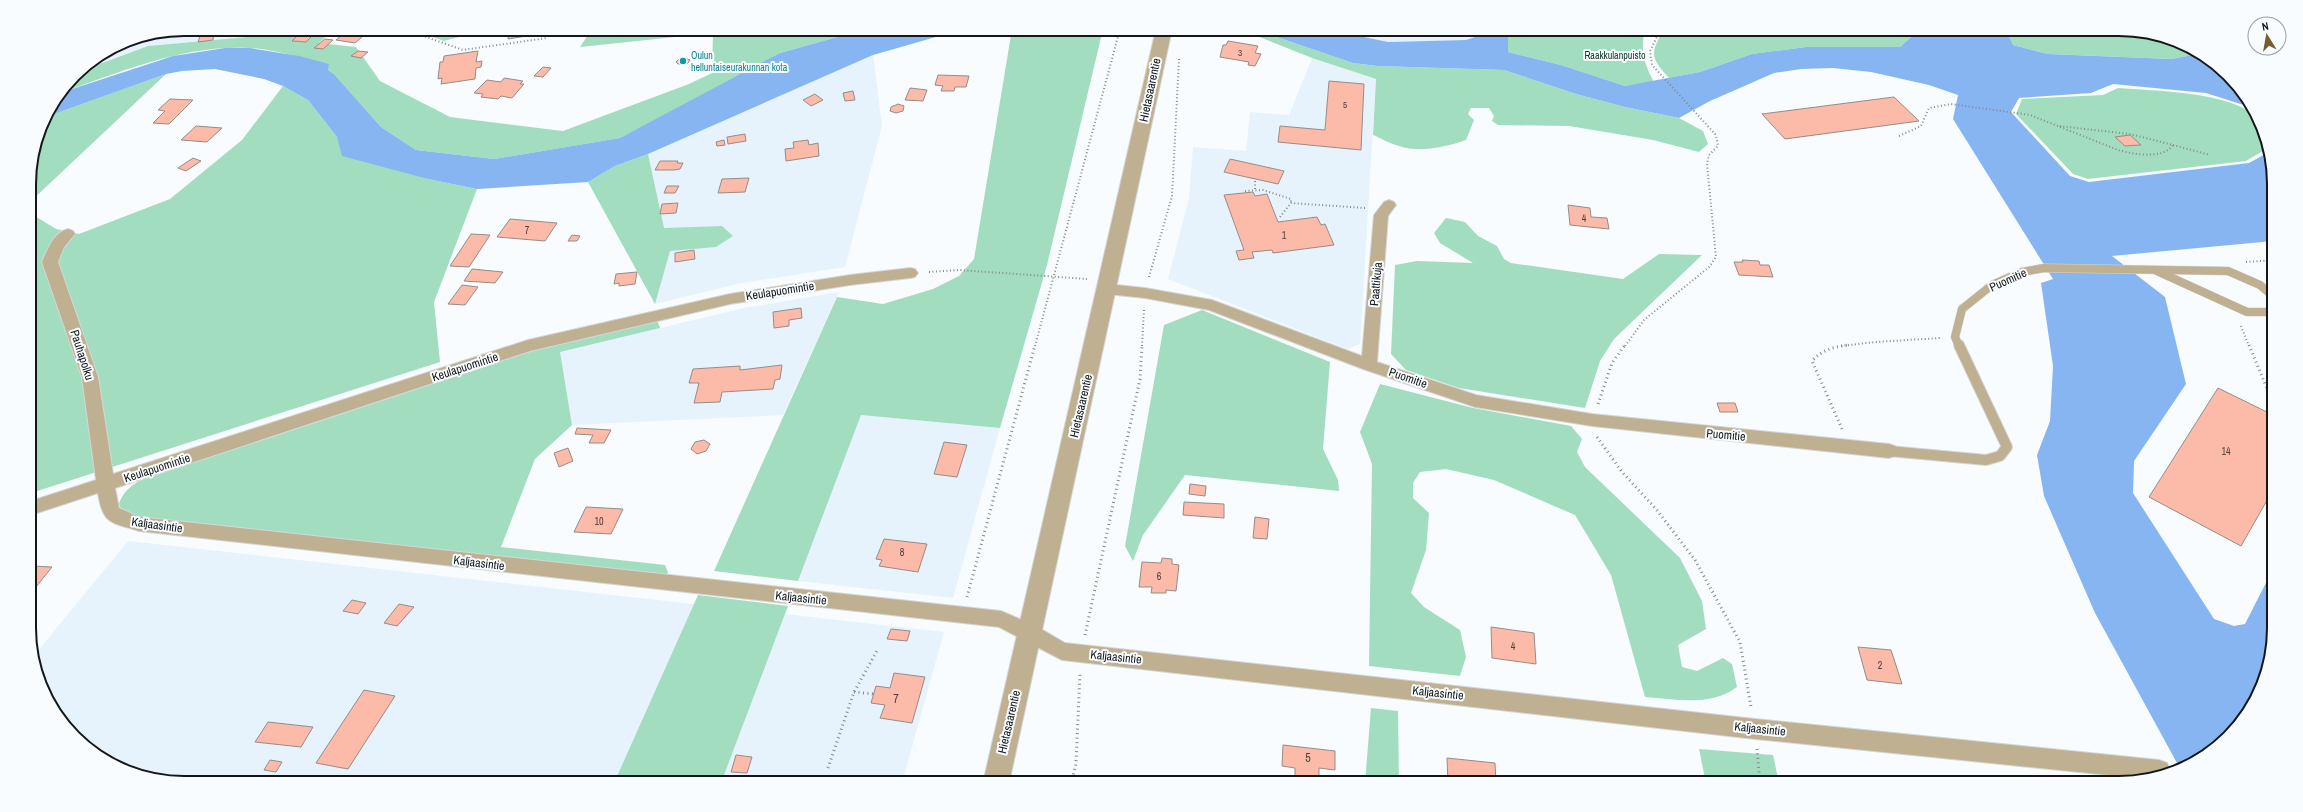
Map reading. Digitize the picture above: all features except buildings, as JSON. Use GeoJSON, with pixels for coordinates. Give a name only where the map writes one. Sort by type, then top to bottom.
{"type":"FeatureCollection","features":[{"type":"Feature","properties":{"kind":"street","name":"Hietasaarentie"},"geometry":{"type":"LineString","coordinates":[[998,776],[1162,36]]}},
{"type":"Feature","properties":{"kind":"street","name":"Paattikuja"},"geometry":{"type":"LineString","coordinates":[[1369,365],[1381,215],[1387,207]]}},
{"type":"Feature","properties":{"kind":"street","name":"Pauhapolku"},"geometry":{"type":"LineString","coordinates":[[68,234],[57,245],[50,262],[90,377],[106,484]]}},
{"type":"Feature","properties":{"kind":"street","name":"Keulapuomintie"},"geometry":{"type":"LineString","coordinates":[[36,506],[528,346],[730,299],[850,280],[910,273]]}},
{"type":"Feature","properties":{"kind":"street","name":"Puomitie"},"geometry":{"type":"LineString","coordinates":[[1108,285],[1212,305],[1369,365],[1475,401],[1592,420],[1889,451]]}},
{"type":"Feature","properties":{"kind":"street","name":"Kaljaasintie"},"geometry":{"type":"LineString","coordinates":[[106,484],[110,510],[116,516],[139,524],[1001,619],[1029,632],[1062,651],[1755,729],[2159,770]]}},
{"type":"Feature","properties":{"kind":"lane","name":"Puomitie"},"geometry":{"type":"LineString","coordinates":[[1889,451],[1986,460],[2000,456],[2007,447],[1955,337],[1962,309],[1992,285],[2022,272],[2044,268],[2129,268],[2228,271],[2260,285],[2267,291]]}},
{"type":"Feature","properties":{"kind":"lane","name":"Puomitie"},"geometry":{"type":"LineString","coordinates":[[2152,269],[2247,312],[2267,312]]}},
{"type":"Feature","properties":{"kind":"path"},"geometry":{"type":"LineString","coordinates":[[423,36],[463,50],[548,38]]}},
{"type":"Feature","properties":{"kind":"path"},"geometry":{"type":"LineString","coordinates":[[962,615],[1118,36]]}},
{"type":"Feature","properties":{"kind":"path"},"geometry":{"type":"LineString","coordinates":[[1657,36],[1650,48],[1649,54],[1652,65],[1705,121]]}},
{"type":"Feature","properties":{"kind":"path"},"geometry":{"type":"LineString","coordinates":[[1073,776],[1076,764],[1081,653],[1140,380],[1145,293],[1172,196],[1179,88],[1179,57]]}},
{"type":"Feature","properties":{"kind":"path"},"geometry":{"type":"LineString","coordinates":[[1899,136],[1922,126],[1929,108],[1951,104],[2021,113],[2133,154],[2152,155],[2171,148],[2173,145]]}},
{"type":"Feature","properties":{"kind":"path"},"geometry":{"type":"LineString","coordinates":[[2058,126],[2130,134],[2210,155]]}},
{"type":"Feature","properties":{"kind":"path"},"geometry":{"type":"LineString","coordinates":[[1255,181],[1255,189]]}},
{"type":"Feature","properties":{"kind":"path"},"geometry":{"type":"LineString","coordinates":[[1245,191],[1255,189],[1272,192],[1291,198],[1291,203],[1280,217]]}},
{"type":"Feature","properties":{"kind":"path"},"geometry":{"type":"LineString","coordinates":[[1291,203],[1387,207]]}},
{"type":"Feature","properties":{"kind":"path"},"geometry":{"type":"LineString","coordinates":[[910,273],[959,270],[1053,277],[1108,285]]}},
{"type":"Feature","properties":{"kind":"path"},"geometry":{"type":"LineString","coordinates":[[2232,305],[2267,391]]}},
{"type":"Feature","properties":{"kind":"path"},"geometry":{"type":"LineString","coordinates":[[1849,446],[1812,361],[1818,354],[1846,346],[1876,342],[1955,337]]}},
{"type":"Feature","properties":{"kind":"path"},"geometry":{"type":"LineString","coordinates":[[828,768],[854,692],[878,649]]}},
{"type":"Feature","properties":{"kind":"path"},"geometry":{"type":"LineString","coordinates":[[854,692],[874,694]]}},
{"type":"Feature","properties":{"kind":"path"},"geometry":{"type":"LineString","coordinates":[[1755,729],[1759,776]]}},
{"type":"Feature","properties":{"kind":"shaded area"},"geometry":{"type":"Polygon","coordinates":[[[260,36],[148,46],[96,65],[127,47],[165,37],[260,36]]]}},
{"type":"Feature","properties":{"kind":"shaded area"},"geometry":{"type":"Polygon","coordinates":[[[1359,36],[1478,36],[1466,40],[1388,42],[1359,36]]]}},
{"type":"Feature","properties":{"kind":"shaded area"},"geometry":{"type":"Polygon","coordinates":[[[873,55],[882,126],[845,267],[742,283],[655,304],[648,154],[873,55]]]}},
{"type":"Feature","properties":{"kind":"shaded area"},"geometry":{"type":"Polygon","coordinates":[[[1312,58],[1376,79],[1360,344],[1348,349],[1168,279],[1189,198],[1193,147],[1246,151],[1250,112],[1289,115],[1312,58]]]}},
{"type":"Feature","properties":{"kind":"shaded area"},"geometry":{"type":"Polygon","coordinates":[[[839,292],[783,415],[572,425],[560,352],[744,308],[839,292]]]}},
{"type":"Feature","properties":{"kind":"shaded area"},"geometry":{"type":"Polygon","coordinates":[[[861,415],[1000,428],[953,598],[798,581],[861,415]]]}},
{"type":"Feature","properties":{"kind":"shaded area"},"geometry":{"type":"Polygon","coordinates":[[[128,541],[711,605],[639,776],[174,776],[155,773],[127,765],[119,761],[102,751],[79,733],[61,710],[51,693],[44,676],[38,651],[128,541]]]}},
{"type":"Feature","properties":{"kind":"shaded area"},"geometry":{"type":"Polygon","coordinates":[[[785,614],[944,632],[904,776],[724,776],[785,614]]]}},
{"type":"Feature","properties":{"kind":"green space"},"geometry":{"type":"Polygon","coordinates":[[[260,36],[326,36],[319,43],[356,47],[380,81],[450,117],[563,131],[689,84],[712,73],[713,36],[841,36],[780,53],[712,92],[620,138],[494,159],[416,150],[381,127],[334,74],[328,70],[328,64],[269,50],[224,48],[177,55],[131,68],[70,89],[79,79],[96,65],[148,46],[260,36]]]}},
{"type":"Feature","properties":{"kind":"green space"},"geometry":{"type":"Polygon","coordinates":[[[430,36],[463,36],[444,41],[430,36]]]}},
{"type":"Feature","properties":{"kind":"green space"},"geometry":{"type":"Polygon","coordinates":[[[587,36],[684,36],[580,47],[587,36]]]}},
{"type":"Feature","properties":{"kind":"green space"},"geometry":{"type":"Polygon","coordinates":[[[1011,36],[1101,36],[1047,265],[1000,428],[861,415],[798,581],[714,571],[837,297],[883,304],[933,289],[959,276],[974,259],[1011,36]]]}},
{"type":"Feature","properties":{"kind":"green space"},"geometry":{"type":"Polygon","coordinates":[[[1257,36],[1274,36],[1353,63],[1377,66],[1504,70],[1576,94],[1625,107],[1679,118],[1703,131],[1708,144],[1699,152],[1653,140],[1569,126],[1498,125],[1492,121],[1494,116],[1489,108],[1471,108],[1468,114],[1474,120],[1466,140],[1433,148],[1407,148],[1392,144],[1373,135],[1376,79],[1312,58],[1257,36]]]}},
{"type":"Feature","properties":{"kind":"green space","name":"Raakkulanpuisto"},"geometry":{"type":"Polygon","coordinates":[[[1644,36],[1643,50],[1645,63],[1654,82],[1625,86],[1561,65],[1508,52],[1508,37],[1644,36]]]}},
{"type":"Feature","properties":{"kind":"green space"},"geometry":{"type":"Polygon","coordinates":[[[1660,36],[1912,36],[1900,47],[1806,47],[1752,54],[1700,72],[1669,78],[1655,60],[1654,50],[1660,36]]]}},
{"type":"Feature","properties":{"kind":"green space"},"geometry":{"type":"Polygon","coordinates":[[[2008,36],[2129,36],[2167,44],[2192,55],[2171,59],[2048,54],[2013,45],[2008,36]]]}},
{"type":"Feature","properties":{"kind":"green space"},"geometry":{"type":"Polygon","coordinates":[[[166,74],[36,196],[36,174],[39,155],[47,127],[54,113],[166,74]]]}},
{"type":"Feature","properties":{"kind":"green space"},"geometry":{"type":"Polygon","coordinates":[[[283,86],[308,100],[337,137],[428,179],[477,189],[434,302],[440,362],[36,491],[36,217],[56,229],[79,234],[170,199],[242,140],[283,86]]]}},
{"type":"Feature","properties":{"kind":"green space"},"geometry":{"type":"Polygon","coordinates":[[[2118,88],[2194,94],[2215,98],[2234,104],[2247,111],[2256,127],[2263,151],[2246,161],[2088,179],[2073,174],[2016,114],[2022,99],[2103,95],[2118,88]]]}},
{"type":"Feature","properties":{"kind":"green space"},"geometry":{"type":"Polygon","coordinates":[[[648,154],[664,228],[722,226],[733,236],[716,247],[670,251],[655,304],[588,182],[615,166],[648,154]]]}},
{"type":"Feature","properties":{"kind":"green space"},"geometry":{"type":"Polygon","coordinates":[[[1446,218],[1465,222],[1478,236],[1497,246],[1504,259],[1511,263],[1623,279],[1659,254],[1702,255],[1614,339],[1600,361],[1585,408],[1459,388],[1406,370],[1391,354],[1395,265],[1417,261],[1473,263],[1440,243],[1434,233],[1446,218]]]}},
{"type":"Feature","properties":{"kind":"green space"},"geometry":{"type":"Polygon","coordinates":[[[1202,310],[1330,362],[1323,449],[1338,480],[1339,491],[1185,475],[1143,535],[1133,561],[1125,546],[1164,325],[1202,310]]]}},
{"type":"Feature","properties":{"kind":"green space"},"geometry":{"type":"Polygon","coordinates":[[[657,320],[660,328],[560,352],[572,425],[535,459],[501,547],[665,565],[668,572],[666,577],[135,517],[121,509],[119,504],[129,488],[139,481],[156,473],[451,376],[536,350],[657,320]]]}},
{"type":"Feature","properties":{"kind":"green space"},"geometry":{"type":"Polygon","coordinates":[[[1380,384],[1473,408],[1571,426],[1582,439],[1577,452],[1585,467],[1680,558],[1702,601],[1706,629],[1678,645],[1682,667],[1697,671],[1723,658],[1732,664],[1737,687],[1727,693],[1705,699],[1681,700],[1645,697],[1611,575],[1575,515],[1494,480],[1446,469],[1420,472],[1413,483],[1413,498],[1429,513],[1426,550],[1411,593],[1424,607],[1460,630],[1466,657],[1460,676],[1369,666],[1372,464],[1360,432],[1380,384]]]}},
{"type":"Feature","properties":{"kind":"green space"},"geometry":{"type":"Polygon","coordinates":[[[698,595],[788,606],[724,776],[617,776],[698,595]]]}},
{"type":"Feature","properties":{"kind":"green space"},"geometry":{"type":"Polygon","coordinates":[[[1371,708],[1398,711],[1399,776],[1366,776],[1371,708]]]}},
{"type":"Feature","properties":{"kind":"green space"},"geometry":{"type":"Polygon","coordinates":[[[1699,749],[1773,755],[1778,776],[1705,776],[1699,749]]]}},
{"type":"Feature","properties":{"kind":"water"},"geometry":{"type":"Polygon","coordinates":[[[841,36],[940,36],[873,55],[648,154],[615,166],[588,182],[477,189],[428,179],[342,156],[337,137],[308,100],[283,86],[264,79],[215,69],[182,71],[166,74],[54,114],[70,90],[173,56],[225,48],[250,48],[299,56],[329,64],[328,70],[334,74],[381,127],[416,150],[494,159],[620,138],[780,53],[841,36]]]}},
{"type":"Feature","properties":{"kind":"water"},"geometry":{"type":"Polygon","coordinates":[[[1274,36],[1359,36],[1388,42],[1466,40],[1478,36],[1518,36],[1508,37],[1508,52],[1561,65],[1625,86],[1700,72],[1752,54],[1806,47],[1900,47],[1912,36],[2008,36],[2013,45],[2048,54],[2171,59],[2192,55],[2201,61],[2224,79],[2244,105],[2206,93],[2113,84],[2091,93],[2019,98],[2011,112],[2070,176],[2089,182],[2249,163],[2264,155],[2267,174],[2267,242],[2112,256],[2165,297],[2186,384],[2134,461],[2133,493],[2214,619],[2234,626],[2245,624],[2267,581],[2266,647],[2256,685],[2242,710],[2224,733],[2217,739],[2201,751],[2177,764],[2095,613],[2044,496],[2037,455],[2050,421],[2053,366],[2041,283],[2053,279],[1953,119],[1958,95],[1929,85],[1871,72],[1833,68],[1801,69],[1774,73],[1710,101],[1679,118],[1625,107],[1576,94],[1504,70],[1377,66],[1353,63],[1274,36]]]}},
{"type":"Feature","properties":{"kind":"place","name":"Oulun helluntaiseurakunnan kota"},"geometry":{"type":"Point","coordinates":[683,61]}}]}
